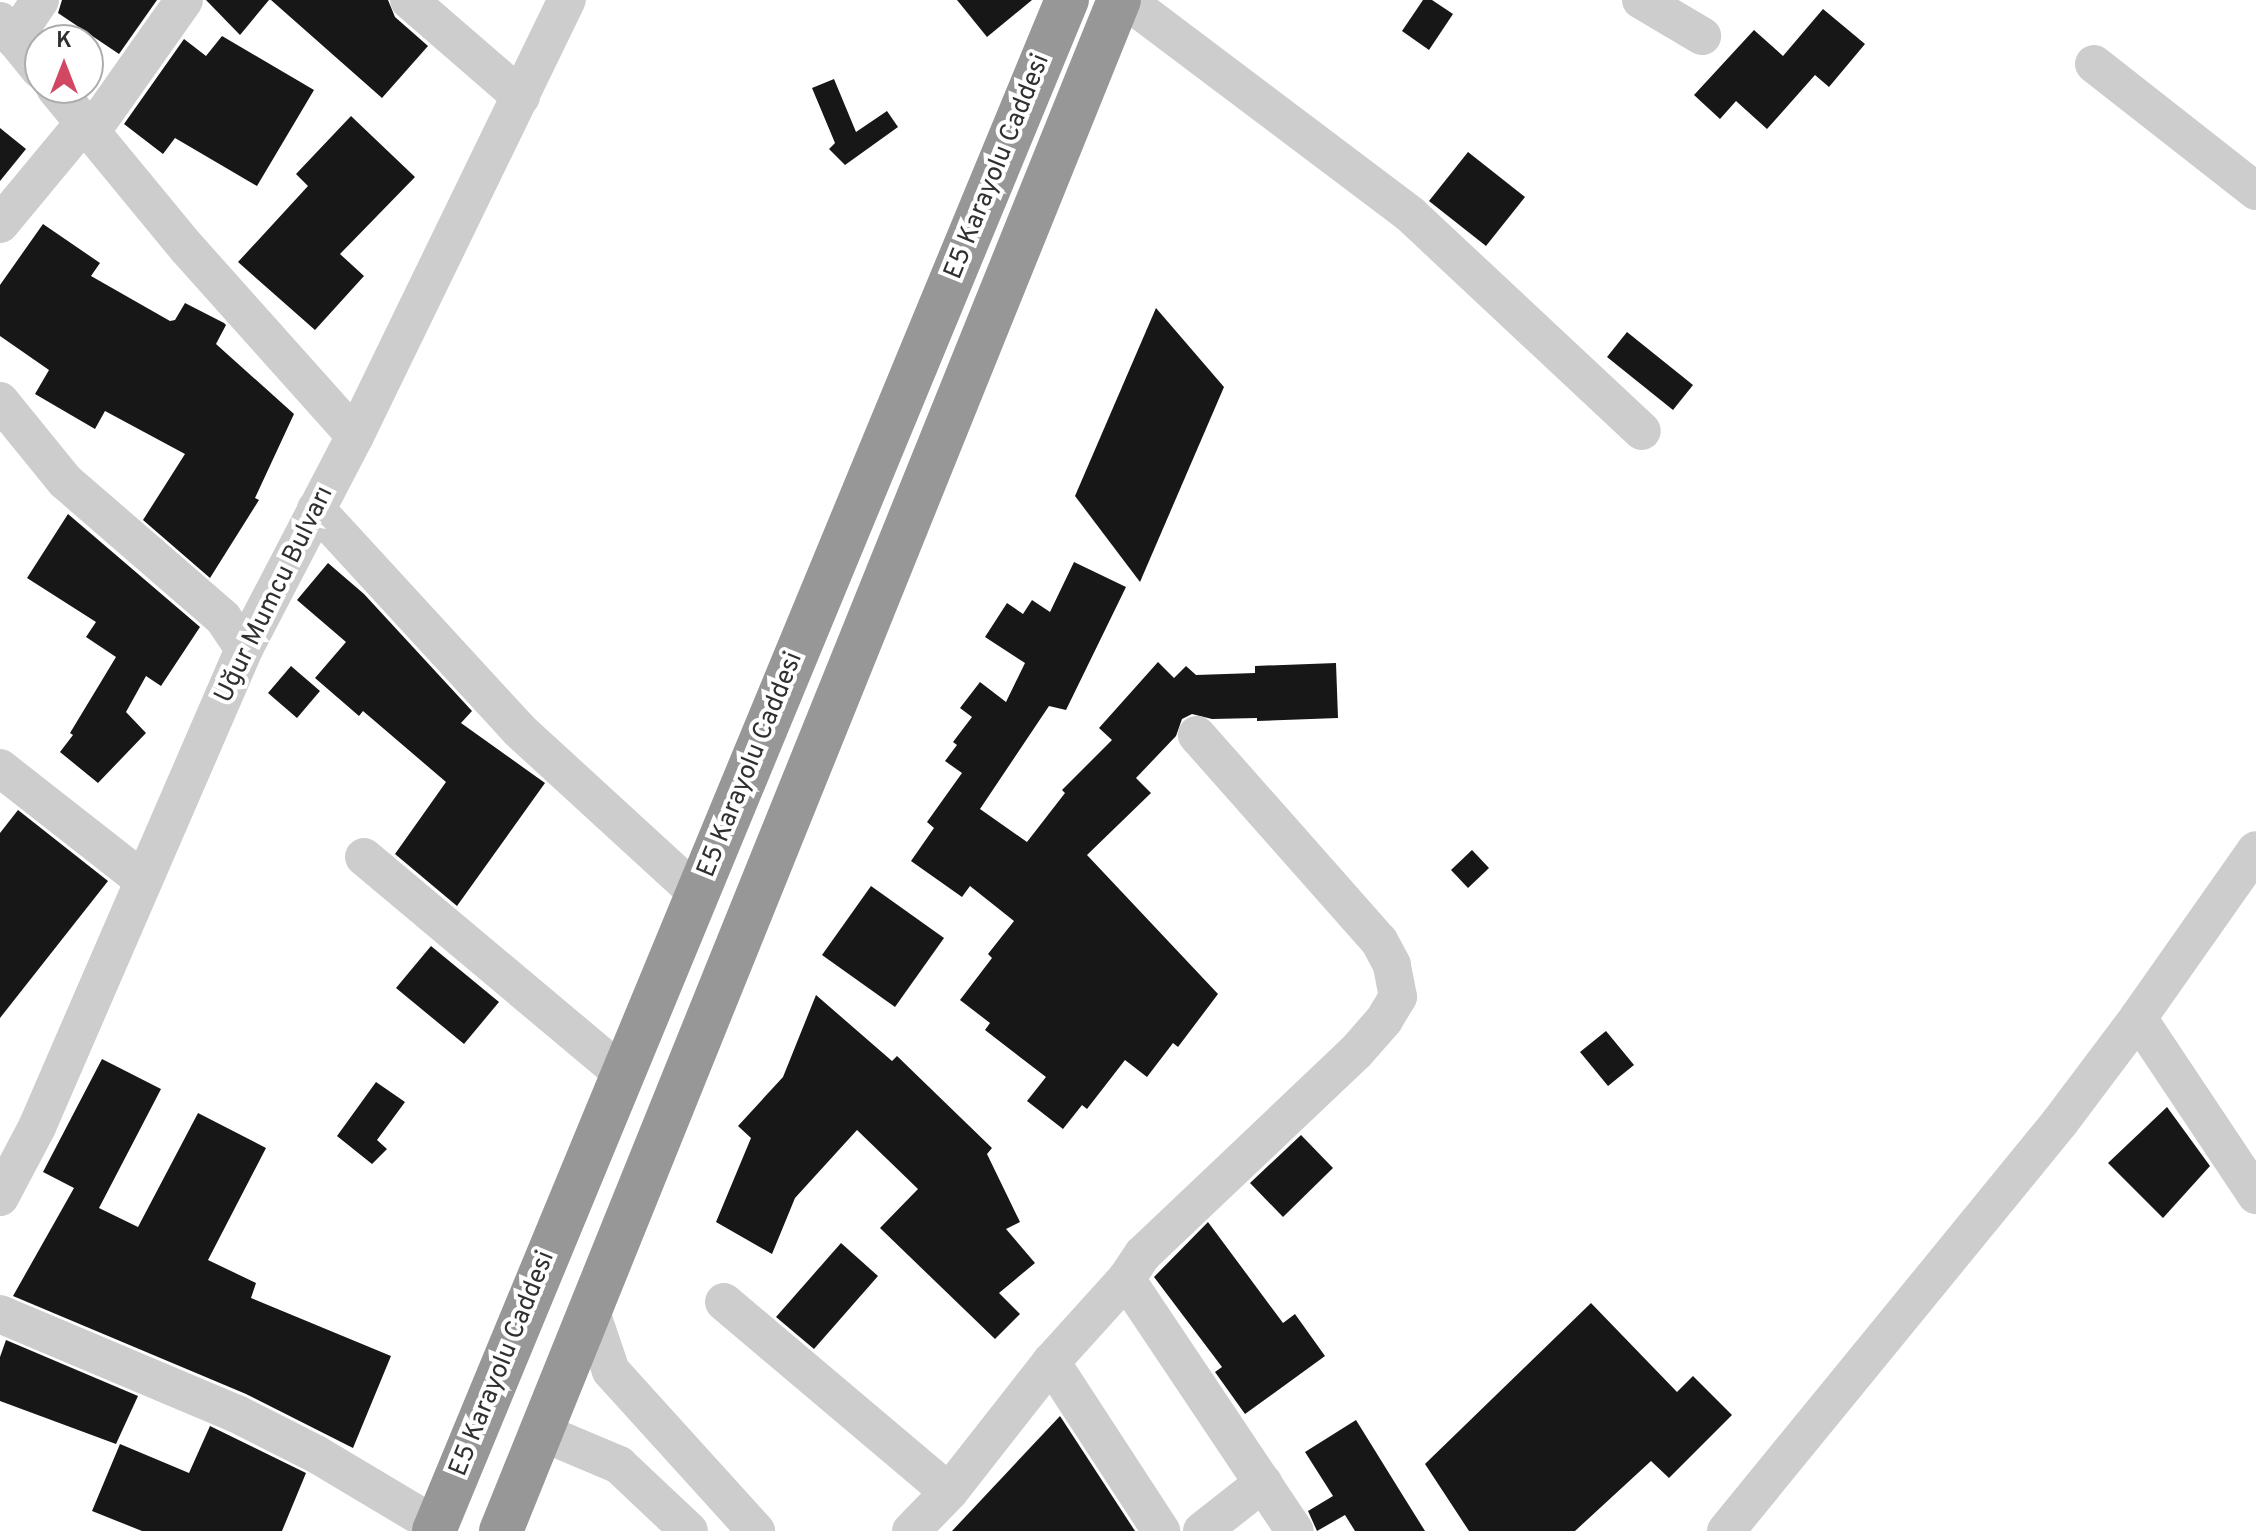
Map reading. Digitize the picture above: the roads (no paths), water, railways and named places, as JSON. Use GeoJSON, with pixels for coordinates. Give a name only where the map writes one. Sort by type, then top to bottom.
{"type":"FeatureCollection","features":[{"type":"Feature","properties":{"kind":"highway","name":"E5 Karayolu Caddesi"},"geometry":{"type":"LineString","coordinates":[[436,1528],[1067,0]]}},
{"type":"Feature","properties":{"kind":"highway","name":"E5 Karayolu Caddesi"},"geometry":{"type":"LineString","coordinates":[[501,1531],[1119,0]]}},
{"type":"Feature","properties":{"kind":"street"},"geometry":{"type":"LineString","coordinates":[[24,51],[7,30],[40,0]]}},
{"type":"Feature","properties":{"kind":"street"},"geometry":{"type":"LineString","coordinates":[[0,224],[88,128],[184,0]]}},
{"type":"Feature","properties":{"kind":"street"},"geometry":{"type":"LineString","coordinates":[[409,0],[521,97]]}},
{"type":"Feature","properties":{"kind":"street","name":"Uğur Mumcu Bulvarı"},"geometry":{"type":"LineString","coordinates":[[0,1197],[37,1127],[244,649],[355,436],[567,0]]}},
{"type":"Feature","properties":{"kind":"street"},"geometry":{"type":"LineString","coordinates":[[1126,0],[1411,215],[1642,431]]}},
{"type":"Feature","properties":{"kind":"street"},"geometry":{"type":"LineString","coordinates":[[1641,0],[1702,36]]}},
{"type":"Feature","properties":{"kind":"street"},"geometry":{"type":"LineString","coordinates":[[2094,64],[2256,191]]}},
{"type":"Feature","properties":{"kind":"street"},"geometry":{"type":"LineString","coordinates":[[68,104],[187,248],[355,436]]}},
{"type":"Feature","properties":{"kind":"street"},"geometry":{"type":"LineString","coordinates":[[0,401],[65,481],[223,618],[244,649]]}},
{"type":"Feature","properties":{"kind":"street"},"geometry":{"type":"LineString","coordinates":[[316,509],[519,730],[698,894]]}},
{"type":"Feature","properties":{"kind":"street"},"geometry":{"type":"LineString","coordinates":[[911,1531],[949,1492],[1051,1362],[1126,1279],[1143,1254],[1356,1052],[1384,1020],[1398,997],[1392,965],[1379,941],[1197,735]]}},
{"type":"Feature","properties":{"kind":"street"},"geometry":{"type":"LineString","coordinates":[[0,768],[143,880]]}},
{"type":"Feature","properties":{"kind":"street"},"geometry":{"type":"LineString","coordinates":[[1726,1531],[2060,1122],[2138,1018],[2256,850]]}},
{"type":"Feature","properties":{"kind":"street"},"geometry":{"type":"LineString","coordinates":[[364,857],[623,1074]]}},
{"type":"Feature","properties":{"kind":"street"},"geometry":{"type":"LineString","coordinates":[[2138,1018],[2256,1195]]}},
{"type":"Feature","properties":{"kind":"street"},"geometry":{"type":"LineString","coordinates":[[1126,1279],[1295,1531]]}},
{"type":"Feature","properties":{"kind":"street"},"geometry":{"type":"LineString","coordinates":[[724,1302],[949,1492]]}},
{"type":"Feature","properties":{"kind":"street"},"geometry":{"type":"LineString","coordinates":[[590,1309],[611,1371],[756,1531]]}},
{"type":"Feature","properties":{"kind":"street"},"geometry":{"type":"LineString","coordinates":[[0,1314],[237,1414],[316,1454],[436,1528]]}},
{"type":"Feature","properties":{"kind":"street"},"geometry":{"type":"LineString","coordinates":[[1051,1362],[1161,1531]]}},
{"type":"Feature","properties":{"kind":"street"},"geometry":{"type":"LineString","coordinates":[[541,1432],[619,1465],[689,1531]]}},
{"type":"Feature","properties":{"kind":"street"},"geometry":{"type":"LineString","coordinates":[[1202,1531],[1263,1483]]}}]}
